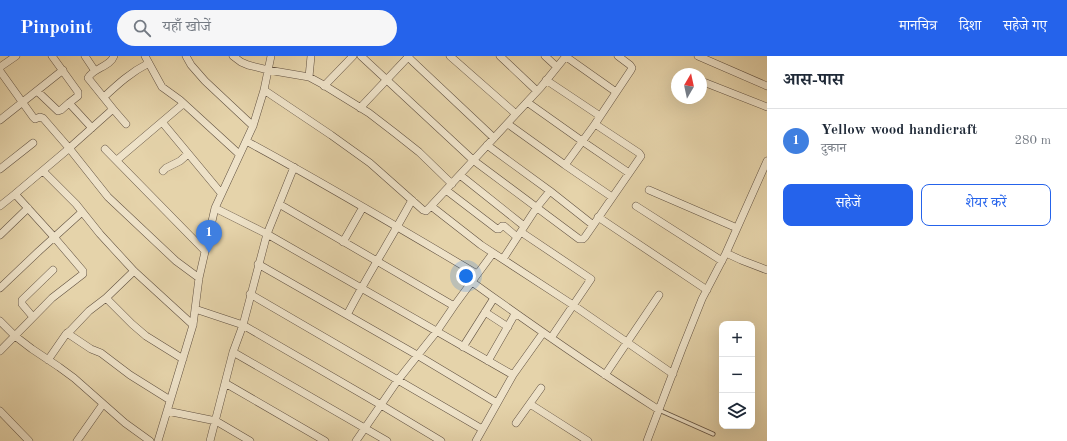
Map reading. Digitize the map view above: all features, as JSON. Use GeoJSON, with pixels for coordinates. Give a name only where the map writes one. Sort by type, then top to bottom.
{"type":"FeatureCollection","features":[{"type":"Feature","properties":{"kind":"street"},"geometry":{"type":"LineString","coordinates":[[0,67],[16,56]]}},
{"type":"Feature","properties":{"kind":"street"},"geometry":{"type":"LineString","coordinates":[[37,91],[58,111],[79,94],[52,56]]}},
{"type":"Feature","properties":{"kind":"street"},"geometry":{"type":"LineString","coordinates":[[85,56],[95,71]]}},
{"type":"Feature","properties":{"kind":"street"},"geometry":{"type":"LineString","coordinates":[[114,56],[112,60],[95,71],[88,78],[126,124]]}},
{"type":"Feature","properties":{"kind":"street"},"geometry":{"type":"LineString","coordinates":[[145,56],[162,87],[239,154]]}},
{"type":"Feature","properties":{"kind":"street"},"geometry":{"type":"LineString","coordinates":[[186,56],[191,65],[205,81],[253,126]]}},
{"type":"Feature","properties":{"kind":"street"},"geometry":{"type":"LineString","coordinates":[[233,56],[241,62],[268,70],[309,77],[360,108],[395,133],[419,152],[452,184]]}},
{"type":"Feature","properties":{"kind":"street"},"geometry":{"type":"LineString","coordinates":[[158,441],[193,325],[199,278],[215,208],[253,126],[264,90],[271,56]]}},
{"type":"Feature","properties":{"kind":"street"},"geometry":{"type":"LineString","coordinates":[[309,77],[311,56]]}},
{"type":"Feature","properties":{"kind":"street"},"geometry":{"type":"LineString","coordinates":[[324,86],[353,56]]}},
{"type":"Feature","properties":{"kind":"street"},"geometry":{"type":"LineString","coordinates":[[450,56],[516,114]]}},
{"type":"Feature","properties":{"kind":"street"},"geometry":{"type":"LineString","coordinates":[[500,56],[537,91]]}},
{"type":"Feature","properties":{"kind":"street"},"geometry":{"type":"LineString","coordinates":[[545,56],[557,67]]}},
{"type":"Feature","properties":{"kind":"street"},"geometry":{"type":"LineString","coordinates":[[264,90],[370,163],[424,211],[431,206],[508,124],[566,56],[616,92]]}},
{"type":"Feature","properties":{"kind":"street"},"geometry":{"type":"LineString","coordinates":[[565,165],[595,124],[632,68],[618,56]]}},
{"type":"Feature","properties":{"kind":"street"},"geometry":{"type":"LineString","coordinates":[[698,56],[767,86]]}},
{"type":"Feature","properties":{"kind":"street"},"geometry":{"type":"LineString","coordinates":[[363,57],[473,160],[579,239],[585,238],[641,156],[641,154],[595,124]]}},
{"type":"Feature","properties":{"kind":"street"},"geometry":{"type":"LineString","coordinates":[[360,108],[409,57],[494,138]]}},
{"type":"Feature","properties":{"kind":"street"},"geometry":{"type":"LineString","coordinates":[[104,97],[127,76],[149,63]]}},
{"type":"Feature","properties":{"kind":"street"},"geometry":{"type":"LineString","coordinates":[[0,120],[63,70]]}},
{"type":"Feature","properties":{"kind":"street"},"geometry":{"type":"LineString","coordinates":[[0,71],[34,118],[43,118],[70,148],[108,197],[176,261],[199,278]]}},
{"type":"Feature","properties":{"kind":"street"},"geometry":{"type":"LineString","coordinates":[[546,80],[600,116]]}},
{"type":"Feature","properties":{"kind":"street"},"geometry":{"type":"LineString","coordinates":[[707,83],[767,107]]}},
{"type":"Feature","properties":{"kind":"street"},"geometry":{"type":"LineString","coordinates":[[527,102],[629,173]]}},
{"type":"Feature","properties":{"kind":"street"},"geometry":{"type":"LineString","coordinates":[[69,103],[92,128]]}},
{"type":"Feature","properties":{"kind":"street"},"geometry":{"type":"LineString","coordinates":[[117,160],[183,104]]}},
{"type":"Feature","properties":{"kind":"street"},"geometry":{"type":"LineString","coordinates":[[0,206],[43,171],[114,109]]}},
{"type":"Feature","properties":{"kind":"street"},"geometry":{"type":"LineString","coordinates":[[162,122],[221,193]]}},
{"type":"Feature","properties":{"kind":"street"},"geometry":{"type":"LineString","coordinates":[[508,124],[612,197]]}},
{"type":"Feature","properties":{"kind":"street"},"geometry":{"type":"LineString","coordinates":[[246,141],[294,167],[477,274]]}},
{"type":"Feature","properties":{"kind":"street"},"geometry":{"type":"LineString","coordinates":[[0,169],[33,142]]}},
{"type":"Feature","properties":{"kind":"street"},"geometry":{"type":"LineString","coordinates":[[488,145],[593,225]]}},
{"type":"Feature","properties":{"kind":"street"},"geometry":{"type":"LineString","coordinates":[[105,149],[205,251]]}},
{"type":"Feature","properties":{"kind":"street"},"geometry":{"type":"LineString","coordinates":[[163,171],[177,163],[188,154]]}},
{"type":"Feature","properties":{"kind":"street"},"geometry":{"type":"LineString","coordinates":[[647,441],[702,299],[765,172],[767,161]]}},
{"type":"Feature","properties":{"kind":"street"},"geometry":{"type":"LineString","coordinates":[[210,441],[233,352],[243,325],[267,234],[294,167]]}},
{"type":"Feature","properties":{"kind":"street"},"geometry":{"type":"LineString","coordinates":[[43,171],[69,196],[100,234],[134,271],[193,325]]}},
{"type":"Feature","properties":{"kind":"street"},"geometry":{"type":"LineString","coordinates":[[460,175],[521,232],[591,279],[551,338]]}},
{"type":"Feature","properties":{"kind":"street"},"geometry":{"type":"LineString","coordinates":[[446,190],[497,229],[504,226],[521,232]]}},
{"type":"Feature","properties":{"kind":"street"},"geometry":{"type":"LineString","coordinates":[[649,190],[737,228]]}},
{"type":"Feature","properties":{"kind":"street"},"geometry":{"type":"LineString","coordinates":[[503,259],[537,207],[550,191]]}},
{"type":"Feature","properties":{"kind":"street"},"geometry":{"type":"LineString","coordinates":[[0,351],[52,298],[82,276],[84,272],[14,194]]}},
{"type":"Feature","properties":{"kind":"street"},"geometry":{"type":"LineString","coordinates":[[347,315],[376,261],[412,200]]}},
{"type":"Feature","properties":{"kind":"street"},"geometry":{"type":"LineString","coordinates":[[279,204],[454,306]]}},
{"type":"Feature","properties":{"kind":"street"},"geometry":{"type":"LineString","coordinates":[[431,206],[481,245],[573,305],[673,374]]}},
{"type":"Feature","properties":{"kind":"street"},"geometry":{"type":"LineString","coordinates":[[636,206],[722,261]]}},
{"type":"Feature","properties":{"kind":"street"},"geometry":{"type":"LineString","coordinates":[[343,242],[363,207]]}},
{"type":"Feature","properties":{"kind":"street"},"geometry":{"type":"LineString","coordinates":[[0,235],[28,208]]}},
{"type":"Feature","properties":{"kind":"street"},"geometry":{"type":"LineString","coordinates":[[215,208],[267,234],[513,375]]}},
{"type":"Feature","properties":{"kind":"street"},"geometry":{"type":"LineString","coordinates":[[0,288],[82,212]]}},
{"type":"Feature","properties":{"kind":"street"},"geometry":{"type":"LineString","coordinates":[[598,217],[707,290]]}},
{"type":"Feature","properties":{"kind":"street"},"geometry":{"type":"LineString","coordinates":[[356,441],[398,380],[437,331],[493,253]]}},
{"type":"Feature","properties":{"kind":"street"},"geometry":{"type":"LineString","coordinates":[[726,253],[767,270]]}},
{"type":"Feature","properties":{"kind":"street"},"geometry":{"type":"LineString","coordinates":[[258,264],[498,403]]}},
{"type":"Feature","properties":{"kind":"street"},"geometry":{"type":"LineString","coordinates":[[34,316],[22,304],[22,300],[53,270]]}},
{"type":"Feature","properties":{"kind":"street"},"geometry":{"type":"LineString","coordinates":[[48,360],[64,336],[89,311],[106,298],[134,271]]}},
{"type":"Feature","properties":{"kind":"street"},"geometry":{"type":"LineString","coordinates":[[472,282],[543,333],[659,410]]}},
{"type":"Feature","properties":{"kind":"street"},"geometry":{"type":"LineString","coordinates":[[250,294],[482,430]]}},
{"type":"Feature","properties":{"kind":"street"},"geometry":{"type":"LineString","coordinates":[[605,375],[659,295]]}},
{"type":"Feature","properties":{"kind":"street"},"geometry":{"type":"LineString","coordinates":[[106,298],[146,336],[183,359]]}},
{"type":"Feature","properties":{"kind":"street"},"geometry":{"type":"LineString","coordinates":[[464,347],[494,298]]}},
{"type":"Feature","properties":{"kind":"street"},"geometry":{"type":"LineString","coordinates":[[195,309],[243,325],[441,441]]}},
{"type":"Feature","properties":{"kind":"street"},"geometry":{"type":"LineString","coordinates":[[485,312],[508,327]]}},
{"type":"Feature","properties":{"kind":"street"},"geometry":{"type":"LineString","coordinates":[[488,361],[516,314]]}},
{"type":"Feature","properties":{"kind":"street"},"geometry":{"type":"LineString","coordinates":[[0,321],[14,336],[74,378],[125,423],[150,441]]}},
{"type":"Feature","properties":{"kind":"street"},"geometry":{"type":"LineString","coordinates":[[67,333],[91,350],[101,353],[130,375],[170,400]]}},
{"type":"Feature","properties":{"kind":"street"},"geometry":{"type":"LineString","coordinates":[[476,441],[513,375],[543,333]]}},
{"type":"Feature","properties":{"kind":"street"},"geometry":{"type":"LineString","coordinates":[[233,352],[387,441]]}},
{"type":"Feature","properties":{"kind":"street"},"geometry":{"type":"LineString","coordinates":[[225,383],[325,441]]}},
{"type":"Feature","properties":{"kind":"street"},"geometry":{"type":"LineString","coordinates":[[516,423],[541,388]]}},
{"type":"Feature","properties":{"kind":"street"},"geometry":{"type":"LineString","coordinates":[[77,441],[103,404]]}},
{"type":"Feature","properties":{"kind":"street"},"geometry":{"type":"LineString","coordinates":[[530,404],[588,441]]}},
{"type":"Feature","properties":{"kind":"street"},"geometry":{"type":"LineString","coordinates":[[0,411],[29,441]]}},
{"type":"Feature","properties":{"kind":"street"},"geometry":{"type":"LineString","coordinates":[[167,411],[216,421],[250,441]]}},
{"type":"Feature","properties":{"kind":"lane"},"geometry":{"type":"LineString","coordinates":[[659,410],[713,434]]}},
{"type":"Feature","properties":{"kind":"place","name":"Yellow wood handicraft"},"geometry":{"type":"Point","coordinates":[209,253]}}]}
